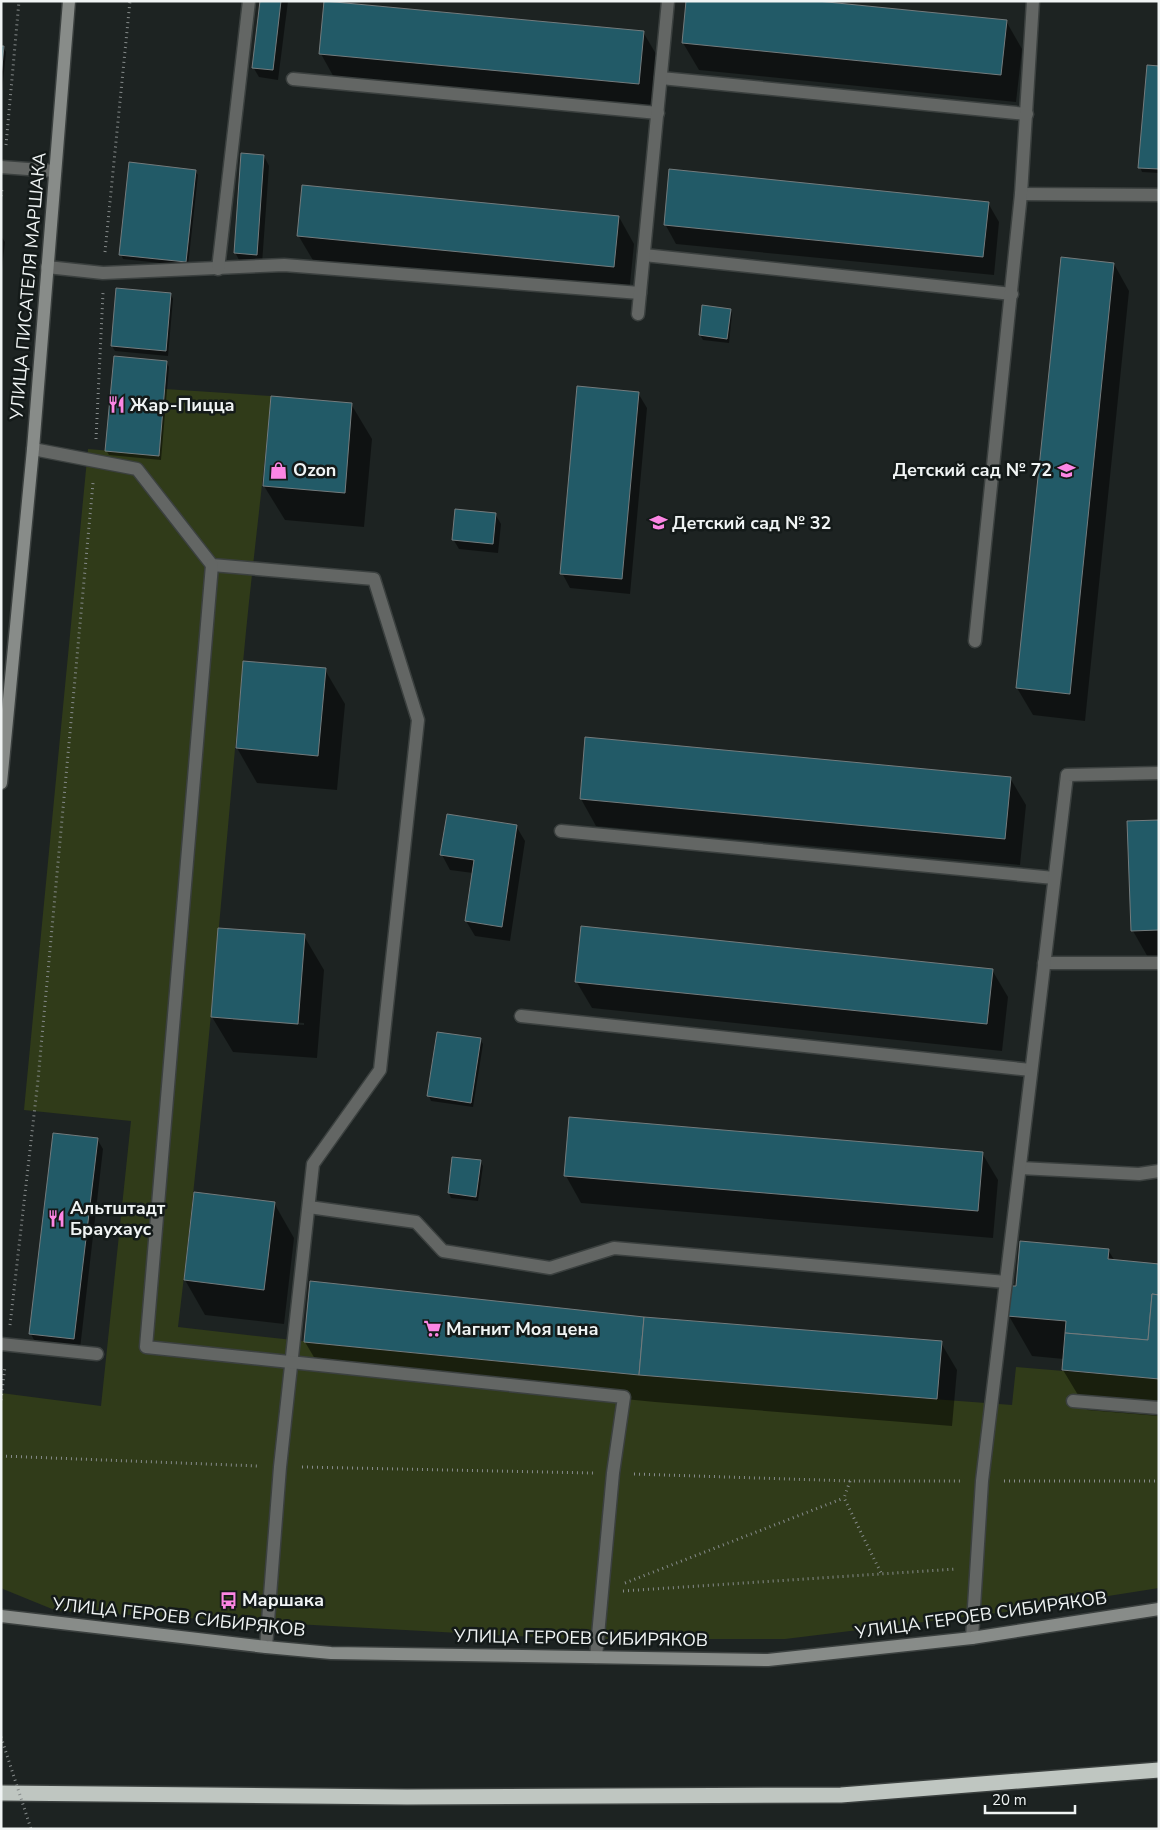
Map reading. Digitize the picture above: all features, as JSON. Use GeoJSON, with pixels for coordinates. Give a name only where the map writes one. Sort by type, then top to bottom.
{"type":"FeatureCollection","features":[{"type":"Feature","properties":{"kind":"highway"},"geometry":{"type":"LineString","coordinates":[[1,1793],[407,1797],[841,1795],[1159,1770]]}},
{"type":"Feature","properties":{"kind":"street","name":"УЛИЦА ПИСАТЕЛЯ МАРШАКА"},"geometry":{"type":"LineString","coordinates":[[1,783],[33,449],[69,1]]}},
{"type":"Feature","properties":{"kind":"street","name":"УЛИЦА ГЕРОЕВ СИБИРЯКОВ"},"geometry":{"type":"LineString","coordinates":[[1,1616],[331,1653],[768,1660],[972,1638],[1159,1609]]}},
{"type":"Feature","properties":{"kind":"lane"},"geometry":{"type":"LineString","coordinates":[[218,269],[249,1]]}},
{"type":"Feature","properties":{"kind":"lane"},"geometry":{"type":"LineString","coordinates":[[638,314],[668,1]]}},
{"type":"Feature","properties":{"kind":"lane"},"geometry":{"type":"LineString","coordinates":[[975,641],[1012,294],[1034,1]]}},
{"type":"Feature","properties":{"kind":"lane"},"geometry":{"type":"LineString","coordinates":[[661,78],[1027,114]]}},
{"type":"Feature","properties":{"kind":"lane"},"geometry":{"type":"LineString","coordinates":[[293,79],[658,113]]}},
{"type":"Feature","properties":{"kind":"lane"},"geometry":{"type":"LineString","coordinates":[[3,167],[55,171]]}},
{"type":"Feature","properties":{"kind":"lane"},"geometry":{"type":"LineString","coordinates":[[1021,194],[1159,195]]}},
{"type":"Feature","properties":{"kind":"lane"},"geometry":{"type":"LineString","coordinates":[[644,255],[1012,294]]}},
{"type":"Feature","properties":{"kind":"lane"},"geometry":{"type":"LineString","coordinates":[[47,267],[103,274],[284,265],[640,293]]}},
{"type":"Feature","properties":{"kind":"lane"},"geometry":{"type":"LineString","coordinates":[[33,449],[137,470],[212,565],[146,1347],[624,1397],[613,1473],[596,1657]]}},
{"type":"Feature","properties":{"kind":"lane"},"geometry":{"type":"LineString","coordinates":[[212,565],[374,579],[418,720],[380,1070],[313,1164],[280,1467],[266,1647]]}},
{"type":"Feature","properties":{"kind":"lane"},"geometry":{"type":"LineString","coordinates":[[972,1638],[982,1481],[1067,775],[1159,773]]}},
{"type":"Feature","properties":{"kind":"lane"},"geometry":{"type":"LineString","coordinates":[[561,831],[1054,878]]}},
{"type":"Feature","properties":{"kind":"lane"},"geometry":{"type":"LineString","coordinates":[[1044,963],[1159,963]]}},
{"type":"Feature","properties":{"kind":"lane"},"geometry":{"type":"LineString","coordinates":[[521,1016],[1031,1070]]}},
{"type":"Feature","properties":{"kind":"lane"},"geometry":{"type":"LineString","coordinates":[[1020,1168],[1139,1174],[1159,1171]]}},
{"type":"Feature","properties":{"kind":"lane"},"geometry":{"type":"LineString","coordinates":[[308,1207],[416,1222],[443,1251],[550,1268],[614,1248],[1006,1282]]}},
{"type":"Feature","properties":{"kind":"lane"},"geometry":{"type":"LineString","coordinates":[[5,1344],[97,1354]]}},
{"type":"Feature","properties":{"kind":"lane"},"geometry":{"type":"LineString","coordinates":[[1073,1401],[1159,1408]]}},
{"type":"Feature","properties":{"kind":"path"},"geometry":{"type":"LineString","coordinates":[[1,196],[19,1]]}},
{"type":"Feature","properties":{"kind":"path"},"geometry":{"type":"LineString","coordinates":[[1,1400],[5,1344],[38,1080],[95,463],[103,274],[130,1]]}},
{"type":"Feature","properties":{"kind":"path"},"geometry":{"type":"LineString","coordinates":[[1,1456],[280,1467],[613,1473],[850,1481],[1159,1481]]}},
{"type":"Feature","properties":{"kind":"path"},"geometry":{"type":"LineString","coordinates":[[850,1481],[844,1498],[881,1574]]}},
{"type":"Feature","properties":{"kind":"path"},"geometry":{"type":"LineString","coordinates":[[602,1592],[844,1498]]}},
{"type":"Feature","properties":{"kind":"path"},"geometry":{"type":"LineString","coordinates":[[602,1592],[977,1567]]}},
{"type":"Feature","properties":{"kind":"path"},"geometry":{"type":"LineString","coordinates":[[1,1736],[31,1829]]}},
{"type":"Feature","properties":{"kind":"green space"},"geometry":{"type":"Polygon","coordinates":[[[165,389],[271,396],[246,630],[205,1078],[178,1327],[594,1370],[1012,1405],[1016,1367],[1159,1379],[1159,1588],[1013,1611],[785,1639],[572,1639],[57,1611],[1,1587],[1,1393],[101,1406],[131,1121],[24,1110],[88,449],[159,455],[165,389]]]}},
{"type":"Feature","properties":{"kind":"building"},"geometry":{"type":"Polygon","coordinates":[[[260,1],[281,1],[273,70],[252,68],[260,1]]]}},
{"type":"Feature","properties":{"kind":"building"},"geometry":{"type":"Polygon","coordinates":[[[324,1],[644,31],[639,84],[319,54],[324,1]]]}},
{"type":"Feature","properties":{"kind":"building"},"geometry":{"type":"Polygon","coordinates":[[[686,1],[817,1],[1007,20],[1001,75],[682,43],[686,1]]]}},
{"type":"Feature","properties":{"kind":"building"},"geometry":{"type":"Polygon","coordinates":[[[1,46],[4,46],[1,77],[1,46]]]}},
{"type":"Feature","properties":{"kind":"building"},"geometry":{"type":"Polygon","coordinates":[[[1147,65],[1159,66],[1159,169],[1138,168],[1147,65]]]}},
{"type":"Feature","properties":{"kind":"building"},"geometry":{"type":"Polygon","coordinates":[[[241,153],[264,155],[257,255],[234,253],[241,153]]]}},
{"type":"Feature","properties":{"kind":"building"},"geometry":{"type":"Polygon","coordinates":[[[129,162],[196,170],[186,262],[119,255],[129,162]]]}},
{"type":"Feature","properties":{"kind":"building"},"geometry":{"type":"Polygon","coordinates":[[[669,169],[989,202],[983,257],[664,225],[669,169]]]}},
{"type":"Feature","properties":{"kind":"building"},"geometry":{"type":"Polygon","coordinates":[[[302,185],[619,216],[614,267],[297,236],[302,185]]]}},
{"type":"Feature","properties":{"kind":"building"},"geometry":{"type":"Polygon","coordinates":[[[1061,257],[1114,263],[1070,694],[1016,688],[1061,257]]]}},
{"type":"Feature","properties":{"kind":"building"},"geometry":{"type":"Polygon","coordinates":[[[116,288],[171,293],[166,351],[111,346],[116,288]]]}},
{"type":"Feature","properties":{"kind":"building"},"geometry":{"type":"Polygon","coordinates":[[[702,305],[731,309],[727,339],[699,335],[702,305]]]}},
{"type":"Feature","properties":{"kind":"building"},"geometry":{"type":"Polygon","coordinates":[[[114,356],[167,361],[159,456],[105,451],[114,356]]]}},
{"type":"Feature","properties":{"kind":"building"},"geometry":{"type":"Polygon","coordinates":[[[577,386],[639,392],[622,579],[560,574],[577,386]]]}},
{"type":"Feature","properties":{"kind":"building"},"geometry":{"type":"Polygon","coordinates":[[[271,396],[352,403],[345,493],[263,486],[271,396]]]}},
{"type":"Feature","properties":{"kind":"building"},"geometry":{"type":"Polygon","coordinates":[[[455,509],[496,513],[493,544],[452,540],[455,509]]]}},
{"type":"Feature","properties":{"kind":"building"},"geometry":{"type":"Polygon","coordinates":[[[243,661],[326,668],[318,756],[236,748],[243,661]]]}},
{"type":"Feature","properties":{"kind":"building"},"geometry":{"type":"Polygon","coordinates":[[[585,737],[1011,777],[1005,839],[580,799],[585,737]]]}},
{"type":"Feature","properties":{"kind":"building"},"geometry":{"type":"Polygon","coordinates":[[[447,814],[517,825],[502,927],[465,921],[474,860],[440,855],[447,814]]]}},
{"type":"Feature","properties":{"kind":"building"},"geometry":{"type":"Polygon","coordinates":[[[1159,820],[1159,930],[1131,931],[1127,821],[1159,820]]]}},
{"type":"Feature","properties":{"kind":"building"},"geometry":{"type":"Polygon","coordinates":[[[581,926],[993,969],[987,1024],[575,982],[581,926]]]}},
{"type":"Feature","properties":{"kind":"building"},"geometry":{"type":"Polygon","coordinates":[[[218,928],[305,934],[298,1024],[211,1017],[218,928]]]}},
{"type":"Feature","properties":{"kind":"building"},"geometry":{"type":"Polygon","coordinates":[[[437,1032],[481,1038],[471,1103],[427,1096],[437,1032]]]}},
{"type":"Feature","properties":{"kind":"building"},"geometry":{"type":"Polygon","coordinates":[[[569,1117],[983,1152],[978,1211],[564,1176],[569,1117]]]}},
{"type":"Feature","properties":{"kind":"building"},"geometry":{"type":"Polygon","coordinates":[[[53,1133],[98,1138],[74,1339],[29,1334],[53,1133]]]}},
{"type":"Feature","properties":{"kind":"building"},"geometry":{"type":"Polygon","coordinates":[[[452,1157],[481,1160],[476,1197],[448,1193],[452,1157]]]}},
{"type":"Feature","properties":{"kind":"building"},"geometry":{"type":"Polygon","coordinates":[[[194,1192],[275,1202],[264,1290],[184,1280],[194,1192]]]}},
{"type":"Feature","properties":{"kind":"building"},"geometry":{"type":"Polygon","coordinates":[[[1020,1241],[1109,1249],[1108,1259],[1159,1264],[1159,1295],[1152,1294],[1148,1340],[1065,1333],[1066,1321],[1007,1316],[1010,1286],[1016,1286],[1020,1241]]]}},
{"type":"Feature","properties":{"kind":"building"},"geometry":{"type":"Polygon","coordinates":[[[310,1281],[644,1317],[639,1375],[304,1342],[310,1281]]]}},
{"type":"Feature","properties":{"kind":"building"},"geometry":{"type":"Polygon","coordinates":[[[1152,1294],[1159,1295],[1159,1379],[1062,1370],[1065,1333],[1148,1340],[1152,1294]]]}},
{"type":"Feature","properties":{"kind":"building"},"geometry":{"type":"Polygon","coordinates":[[[644,1317],[942,1341],[937,1399],[639,1375],[644,1317]]]}},
{"type":"Feature","properties":{"kind":"place","name":"Жар-Пицца"},"geometry":{"type":"Point","coordinates":[116,405]}},
{"type":"Feature","properties":{"kind":"place","name":"Ozon"},"geometry":{"type":"Point","coordinates":[279,470]}},
{"type":"Feature","properties":{"kind":"place","name":"Детский сад № 72"},"geometry":{"type":"Point","coordinates":[1066,470]}},
{"type":"Feature","properties":{"kind":"place","name":"Детский сад № 32"},"geometry":{"type":"Point","coordinates":[658,523]}},
{"type":"Feature","properties":{"kind":"place","name":"Альтштадт Браухаус"},"geometry":{"type":"Point","coordinates":[56,1218]}},
{"type":"Feature","properties":{"kind":"place","name":"Магнит Моя цена"},"geometry":{"type":"Point","coordinates":[432,1329]}},
{"type":"Feature","properties":{"kind":"place","name":"Маршака"},"geometry":{"type":"Point","coordinates":[228,1600]}}]}
